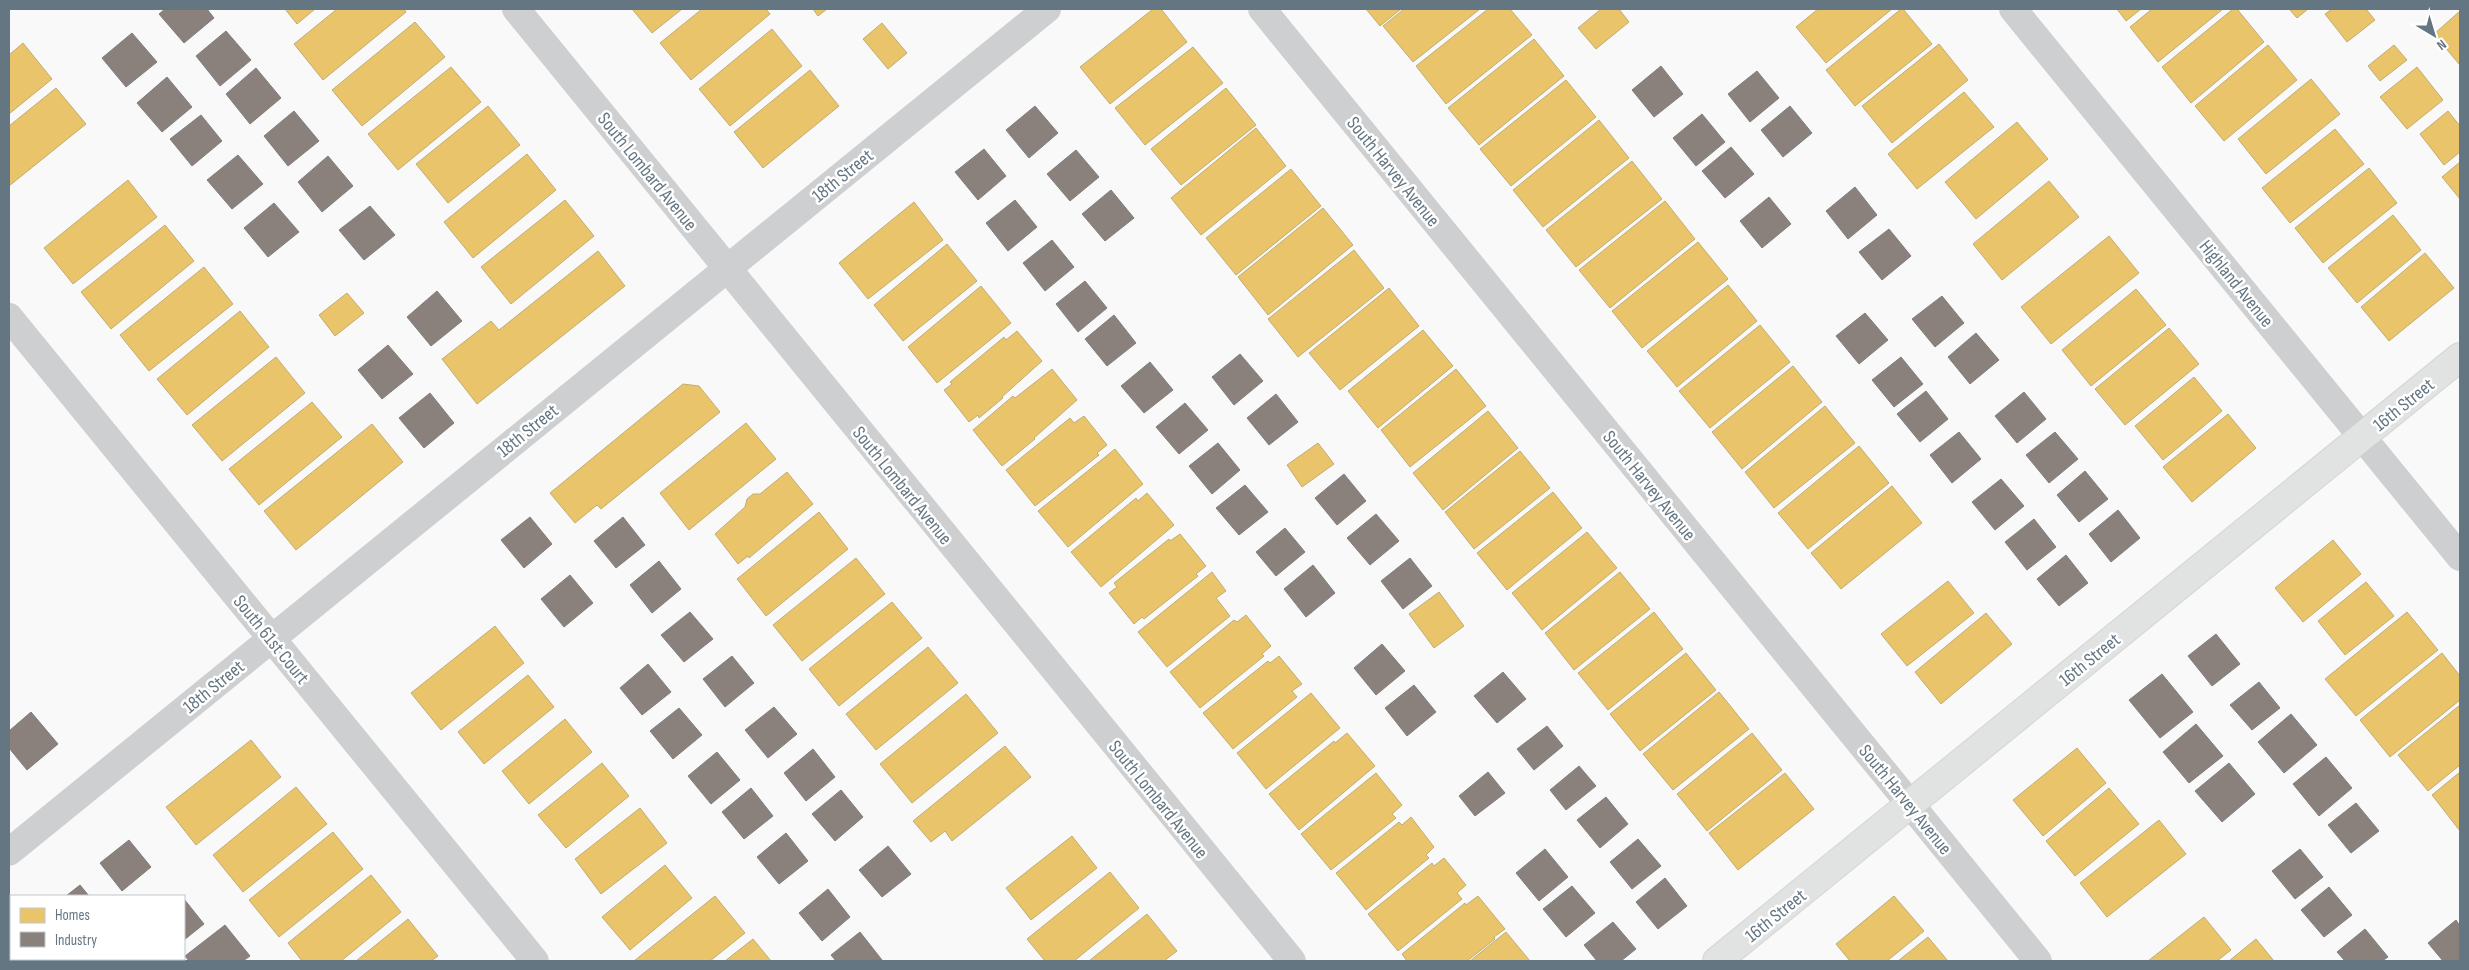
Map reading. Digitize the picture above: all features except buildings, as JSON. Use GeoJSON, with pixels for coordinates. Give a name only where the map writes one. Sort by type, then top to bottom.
{"type":"FeatureCollection","features":[{"type":"Feature","properties":{"kind":"street","name":"South Lombard Avenue"},"geometry":{"type":"LineString","coordinates":[[516,9],[1292,961]]}},
{"type":"Feature","properties":{"kind":"street","name":"18th Street"},"geometry":{"type":"LineString","coordinates":[[9,852],[1047,9]]}},
{"type":"Feature","properties":{"kind":"street","name":"South Harvey Avenue"},"geometry":{"type":"LineString","coordinates":[[1262,9],[2038,961]]}},
{"type":"Feature","properties":{"kind":"street","name":"Highland Avenue"},"geometry":{"type":"LineString","coordinates":[[2013,9],[2460,557]]}},
{"type":"Feature","properties":{"kind":"street","name":"South 61st Court"},"geometry":{"type":"LineString","coordinates":[[9,317],[534,961]]}},
{"type":"Feature","properties":{"kind":"street","name":"16th Street"},"geometry":{"type":"LineString","coordinates":[[1718,961],[2460,357]]}}]}
